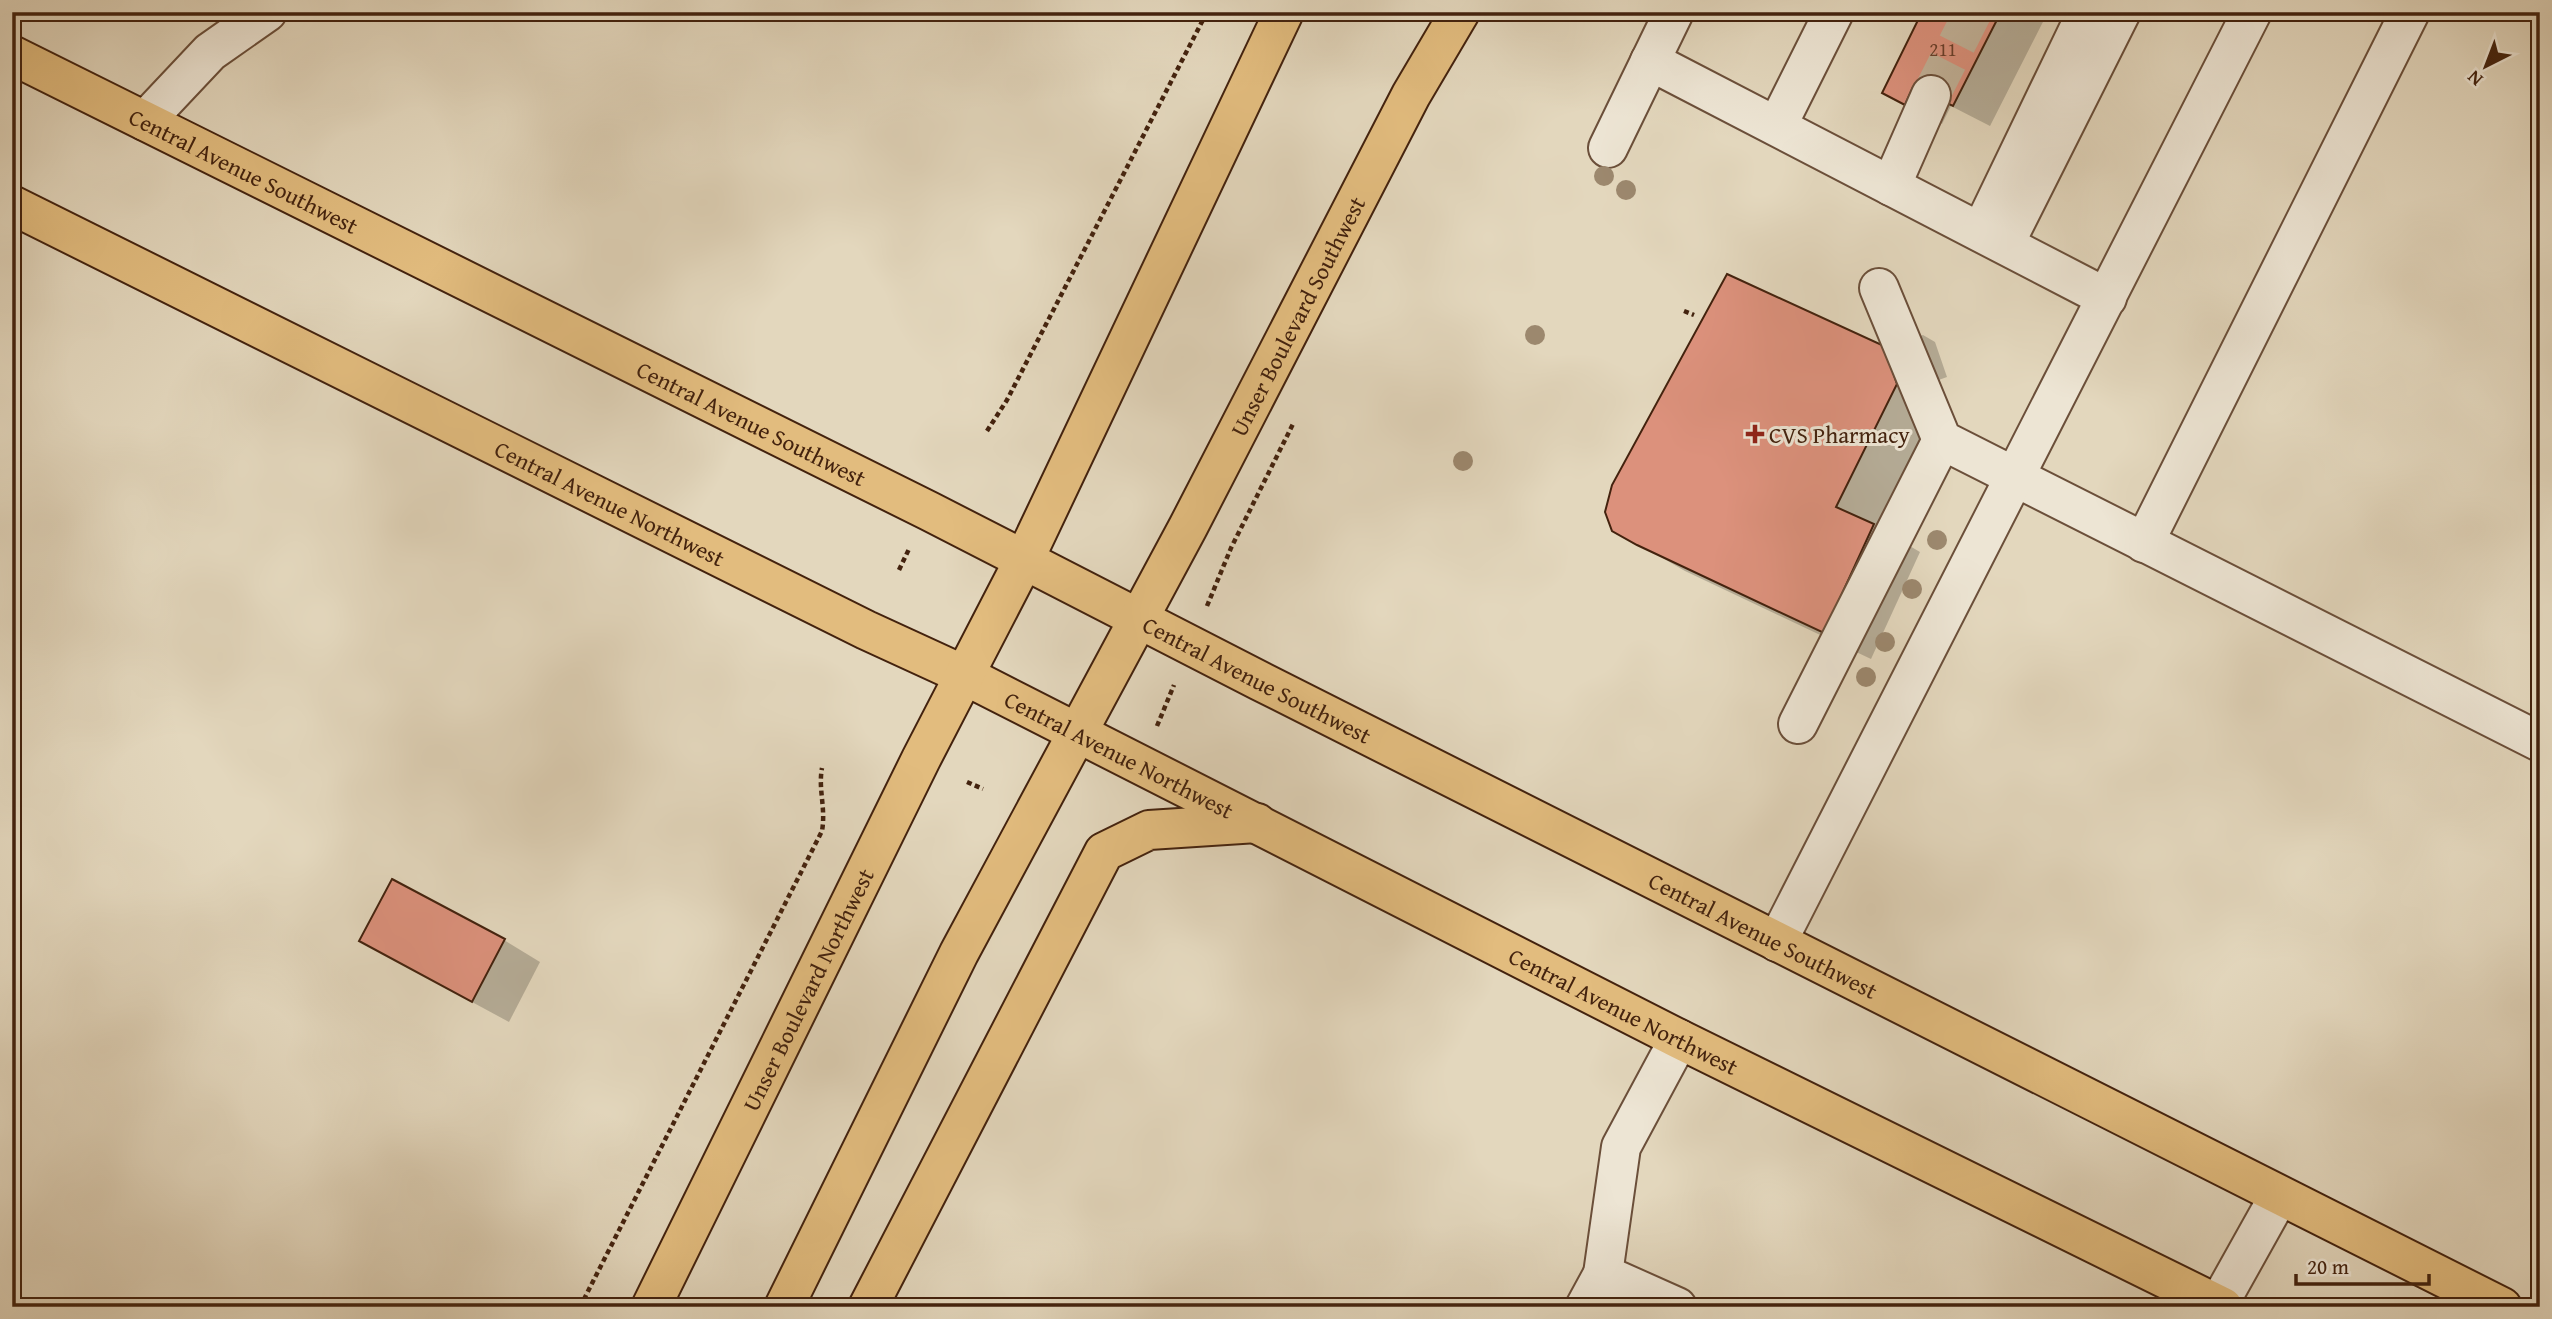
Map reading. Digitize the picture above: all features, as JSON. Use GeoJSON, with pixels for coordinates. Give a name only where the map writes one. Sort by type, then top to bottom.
{"type":"FeatureCollection","features":[{"type":"Feature","properties":{"kind":"main road"},"geometry":{"type":"LineString","coordinates":[[1024,559],[1284,12]]}},
{"type":"Feature","properties":{"kind":"main road","name":"Unser Boulevard Southwest"},"geometry":{"type":"LineString","coordinates":[[1077,732],[1207,491],[1411,95],[1460,12]]}},
{"type":"Feature","properties":{"kind":"main road","name":"Central Avenue Southwest"},"geometry":{"type":"LineString","coordinates":[[12,55],[1024,559],[1137,619],[2502,1307]]}},
{"type":"Feature","properties":{"kind":"main road","name":"Central Avenue Northwest"},"geometry":{"type":"LineString","coordinates":[[12,205],[853,624],[964,675],[1260,823],[1679,1039],[2219,1306]]}},
{"type":"Feature","properties":{"kind":"main road","name":"Unser Boulevard Northwest"},"geometry":{"type":"LineString","coordinates":[[651,1307],[1024,559]]}},
{"type":"Feature","properties":{"kind":"main road"},"geometry":{"type":"LineString","coordinates":[[784,1307],[959,953],[1077,732]]}},
{"type":"Feature","properties":{"kind":"main road"},"geometry":{"type":"LineString","coordinates":[[868,1307],[1104,852],[1149,830],[1260,823]]}},
{"type":"Feature","properties":{"kind":"street"},"geometry":{"type":"LineString","coordinates":[[145,121],[210,52],[267,12]]}},
{"type":"Feature","properties":{"kind":"street"},"geometry":{"type":"LineString","coordinates":[[1608,148],[1674,12]]}},
{"type":"Feature","properties":{"kind":"street"},"geometry":{"type":"LineString","coordinates":[[1777,126],[1834,12]]}},
{"type":"Feature","properties":{"kind":"street"},"geometry":{"type":"LineString","coordinates":[[1993,238],[2087,12]]}},
{"type":"Feature","properties":{"kind":"street"},"geometry":{"type":"LineString","coordinates":[[1993,238],[2121,12]]}},
{"type":"Feature","properties":{"kind":"street"},"geometry":{"type":"LineString","coordinates":[[1777,942],[2252,12]]}},
{"type":"Feature","properties":{"kind":"street"},"geometry":{"type":"LineString","coordinates":[[2144,542],[2410,12]]}},
{"type":"Feature","properties":{"kind":"street"},"geometry":{"type":"LineString","coordinates":[[1650,61],[2107,298]]}},
{"type":"Feature","properties":{"kind":"street"},"geometry":{"type":"LineString","coordinates":[[1891,186],[1931,95]]}},
{"type":"Feature","properties":{"kind":"street"},"geometry":{"type":"LineString","coordinates":[[1879,288],[1942,440],[2540,743]]}},
{"type":"Feature","properties":{"kind":"street"},"geometry":{"type":"LineString","coordinates":[[1798,724],[1942,440]]}},
{"type":"Feature","properties":{"kind":"street"},"geometry":{"type":"LineString","coordinates":[[1585,1307],[1603,1274],[1621,1147],[1679,1039]]}},
{"type":"Feature","properties":{"kind":"street"},"geometry":{"type":"LineString","coordinates":[[2219,1306],[2279,1196]]}},
{"type":"Feature","properties":{"kind":"street"},"geometry":{"type":"LineString","coordinates":[[1603,1274],[1677,1307]]}},
{"type":"Feature","properties":{"kind":"path"},"geometry":{"type":"LineString","coordinates":[[987,431],[1007,400],[1207,12]]}},
{"type":"Feature","properties":{"kind":"path"},"geometry":{"type":"LineString","coordinates":[[1685,311],[1694,315]]}},
{"type":"Feature","properties":{"kind":"path"},"geometry":{"type":"LineString","coordinates":[[899,570],[911,545]]}},
{"type":"Feature","properties":{"kind":"path"},"geometry":{"type":"LineString","coordinates":[[1141,764],[1231,548]]}},
{"type":"Feature","properties":{"kind":"path"},"geometry":{"type":"LineString","coordinates":[[580,1307],[822,831],[826,810],[819,784],[822,768]]}},
{"type":"Feature","properties":{"kind":"path"},"geometry":{"type":"LineString","coordinates":[[967,782],[983,789]]}},
{"type":"Feature","properties":{"kind":"building"},"geometry":{"type":"Polygon","coordinates":[[[1922,12],[2001,12],[1953,106],[1913,87],[1905,105],[1882,93],[1922,12]]]}},
{"type":"Feature","properties":{"kind":"building","name":"CVS Pharmacy"},"geometry":{"type":"Polygon","coordinates":[[[1727,274],[1884,346],[1897,384],[1836,507],[1874,524],[1824,633],[1637,545],[1612,531],[1605,512],[1612,485],[1727,274]]]}},
{"type":"Feature","properties":{"kind":"building"},"geometry":{"type":"Polygon","coordinates":[[[392,879],[505,939],[472,1002],[359,941],[392,879]]]}},
{"type":"Feature","properties":{"kind":"tunnel"},"geometry":{"type":"LineString","coordinates":[[1931,95],[1973,12]]}},
{"type":"Feature","properties":{"kind":"place","name":"CVS Pharmacy"},"geometry":{"type":"Point","coordinates":[1755,434]}}]}
